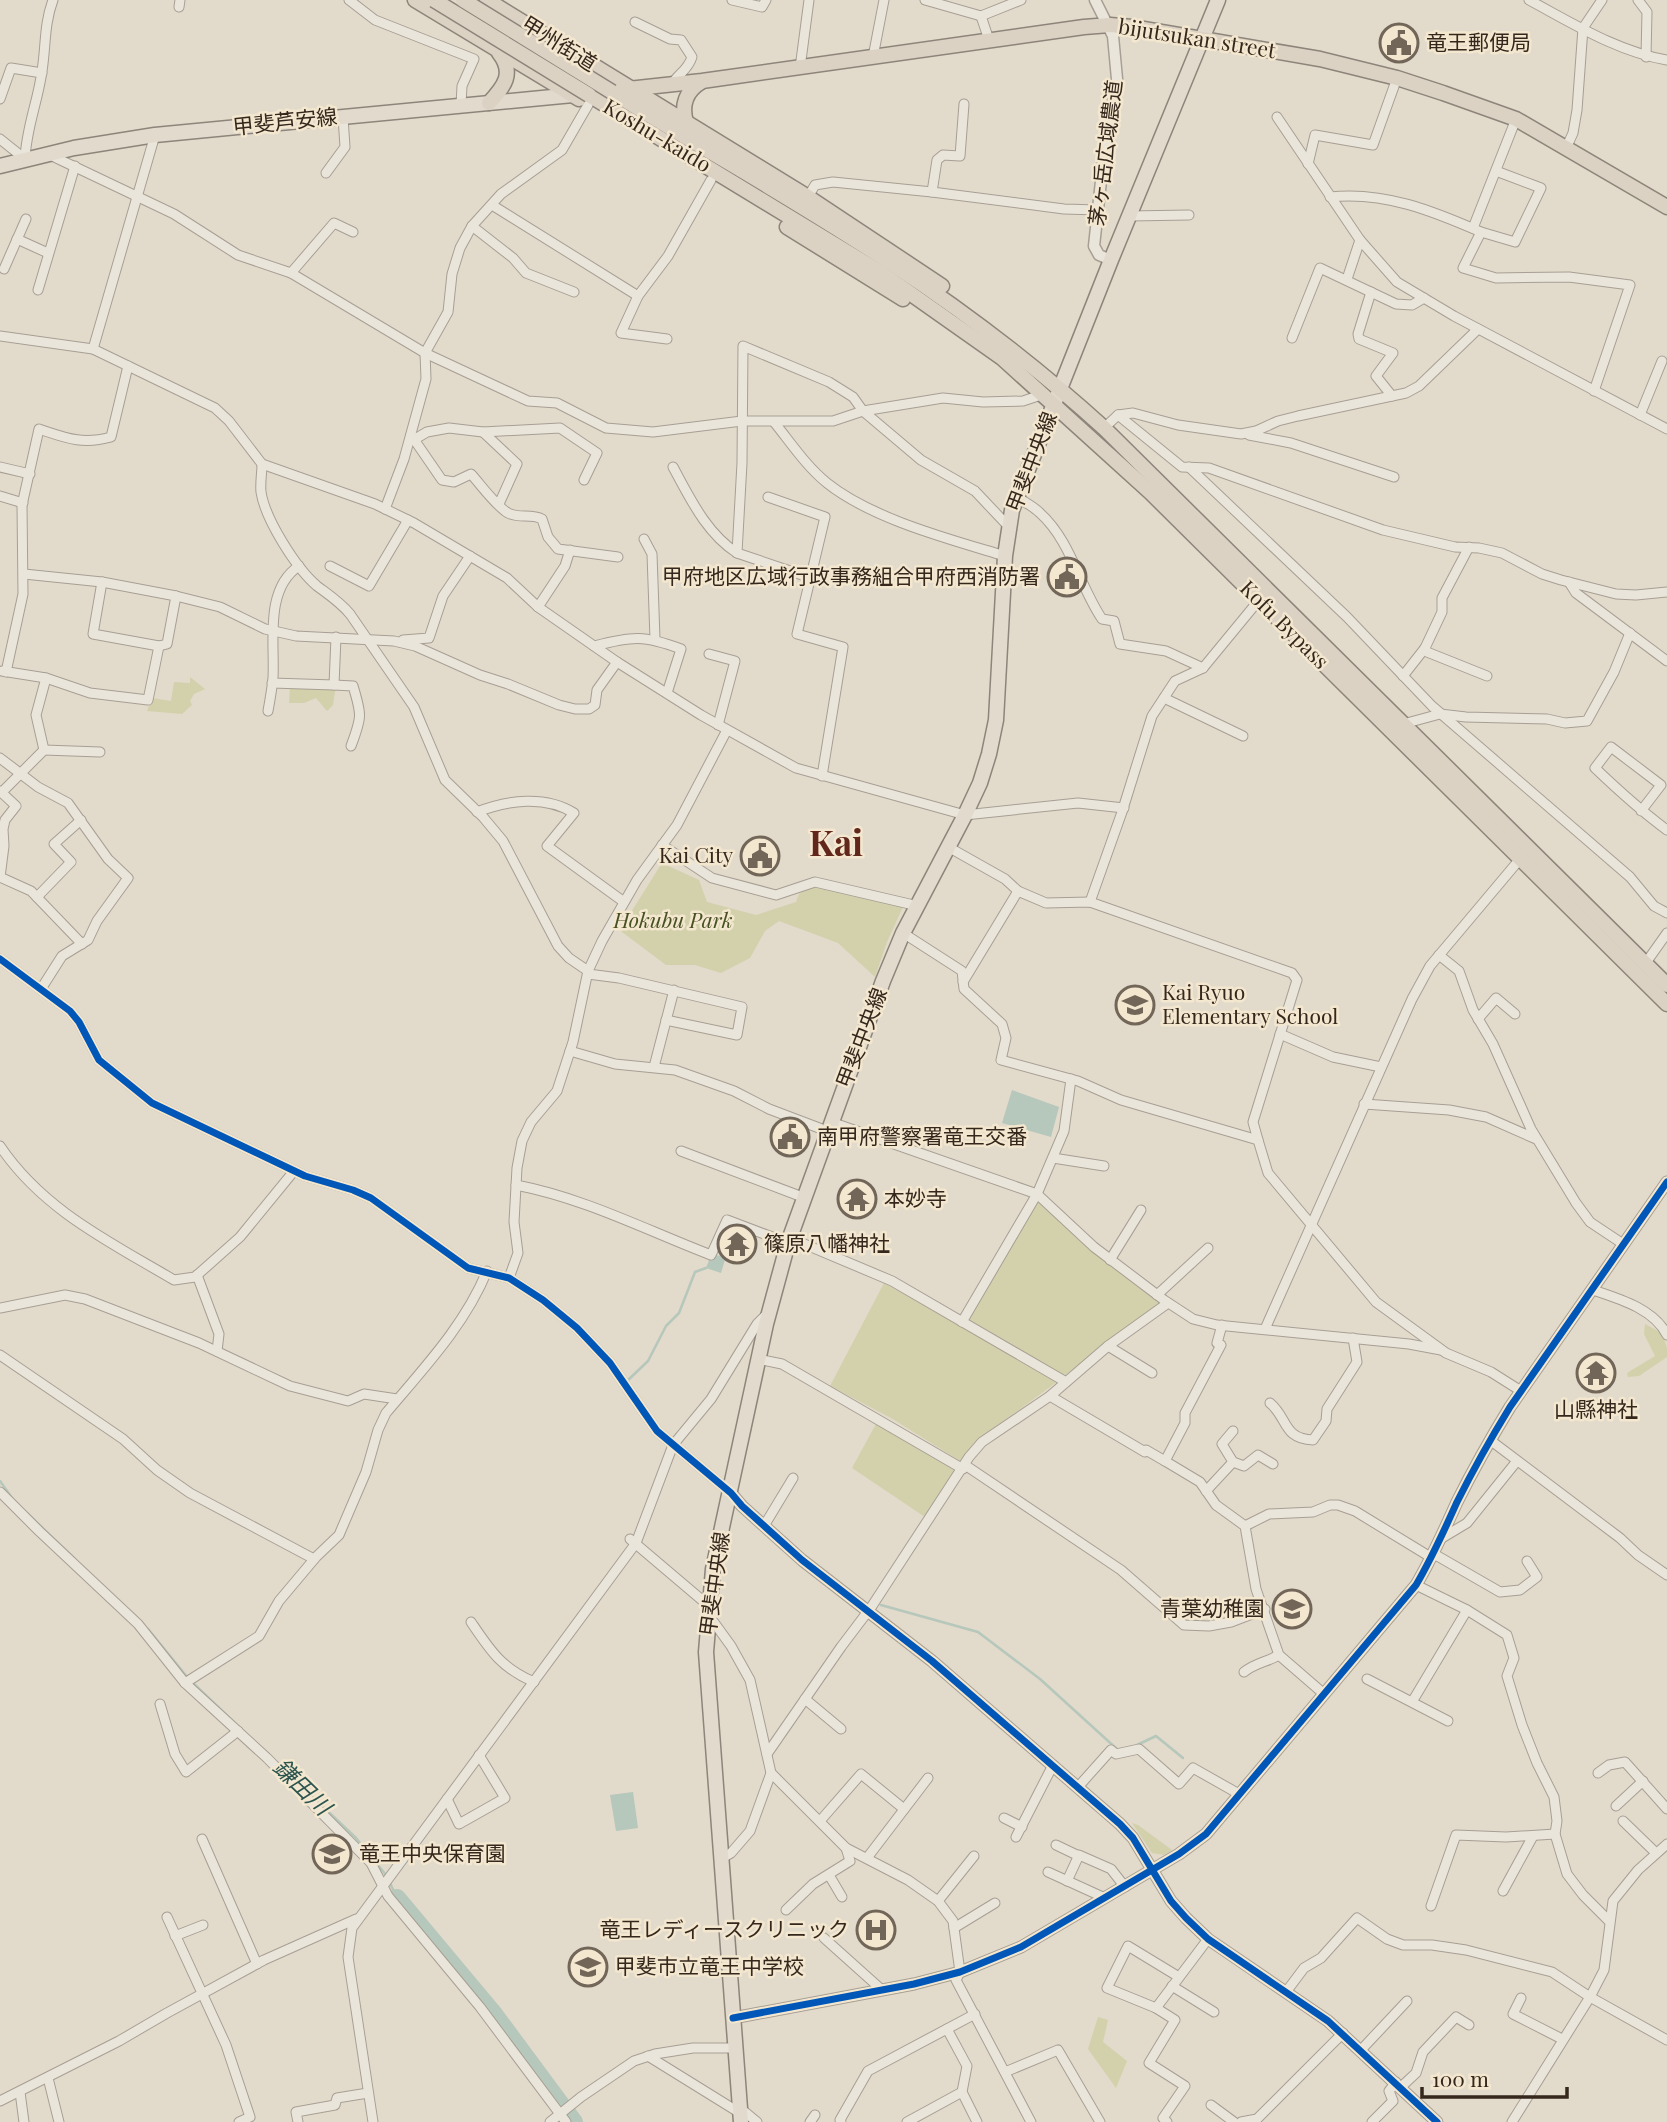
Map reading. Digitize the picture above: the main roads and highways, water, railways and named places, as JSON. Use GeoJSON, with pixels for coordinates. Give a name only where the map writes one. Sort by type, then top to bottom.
{"type":"FeatureCollection","features":[{"type":"Feature","properties":{"kind":"highway"},"geometry":{"type":"LineString","coordinates":[[415,0],[950,328],[963,330]]}},
{"type":"Feature","properties":{"kind":"highway","name":"Koshu-kaido"},"geometry":{"type":"LineString","coordinates":[[433,0],[884,267]]}},
{"type":"Feature","properties":{"kind":"highway","name":"Koshu-kaido"},"geometry":{"type":"LineString","coordinates":[[463,0],[884,267]]}},
{"type":"Feature","properties":{"kind":"highway","name":"甲州街道"},"geometry":{"type":"LineString","coordinates":[[487,0],[893,251],[951,293],[966,314]]}},
{"type":"Feature","properties":{"kind":"highway","name":"bijutsukan street"},"geometry":{"type":"LineString","coordinates":[[573,95],[702,81],[1110,25],[1320,59],[1397,78],[1516,119],[1567,146],[1667,207]]}},
{"type":"Feature","properties":{"kind":"highway"},"geometry":{"type":"LineString","coordinates":[[489,103],[501,90],[508,75],[505,60],[498,51]]}},
{"type":"Feature","properties":{"kind":"highway"},"geometry":{"type":"LineString","coordinates":[[686,122],[684,103],[694,86],[702,81]]}},
{"type":"Feature","properties":{"kind":"highway","name":"Kofu Bypass"},"geometry":{"type":"LineString","coordinates":[[884,267],[966,314],[1061,389],[1104,428],[1667,985]]}},
{"type":"Feature","properties":{"kind":"highway","name":"Kofu Bypass"},"geometry":{"type":"LineString","coordinates":[[884,267],[1002,358],[1150,492],[1667,1004]]}},
{"type":"Feature","properties":{"kind":"main road","name":"甲斐中央線"},"geometry":{"type":"LineString","coordinates":[[740,2114],[706,1652],[713,1569],[758,1359],[789,1240],[829,1126],[903,933],[950,848],[980,783],[996,720],[1004,556],[1009,527],[1049,399],[1061,389],[1218,0]]}},
{"type":"Feature","properties":{"kind":"main road","name":"甲斐芦安線"},"geometry":{"type":"LineString","coordinates":[[0,166],[111,141],[155,135],[573,95]]}},
{"type":"Feature","properties":{"kind":"waterway"},"geometry":{"type":"LineString","coordinates":[[626,1382],[648,1361],[666,1326],[679,1313],[695,1272],[706,1268]]}},
{"type":"Feature","properties":{"kind":"waterway","name":"鎌田川"},"geometry":{"type":"LineString","coordinates":[[0,1481],[12,1498]]}},
{"type":"Feature","properties":{"kind":"waterway","name":"鎌田川"},"geometry":{"type":"LineString","coordinates":[[27,1513],[75,1559]]}},
{"type":"Feature","properties":{"kind":"waterway"},"geometry":{"type":"LineString","coordinates":[[881,1605],[978,1632],[1040,1679],[1118,1750]]}},
{"type":"Feature","properties":{"kind":"waterway","name":"鎌田川"},"geometry":{"type":"LineString","coordinates":[[148,1629],[188,1678]]}},
{"type":"Feature","properties":{"kind":"waterway","name":"鎌田川"},"geometry":{"type":"LineString","coordinates":[[193,1683],[356,1838],[386,1875]]}},
{"type":"Feature","properties":{"kind":"waterway"},"geometry":{"type":"LineString","coordinates":[[1137,1745],[1156,1736],[1183,1758]]}},
{"type":"Feature","properties":{"kind":"waterway","name":"鎌田川"},"geometry":{"type":"LineString","coordinates":[[389,1881],[397,1898]]}},
{"type":"Feature","properties":{"kind":"waterway","name":"鎌田川"},"geometry":{"type":"LineString","coordinates":[[397,1898],[494,2014],[574,2122]]}},
{"type":"Feature","properties":{"kind":"place","name":"竜王郵便局"},"geometry":{"type":"Point","coordinates":[1399,43]}},
{"type":"Feature","properties":{"kind":"place","name":"甲府地区広域行政事務組合甲府西消防署"},"geometry":{"type":"Point","coordinates":[1067,577]}},
{"type":"Feature","properties":{"kind":"place","name":"Kai City"},"geometry":{"type":"Point","coordinates":[760,856]}},
{"type":"Feature","properties":{"kind":"place","name":"Kai Ryuo Elementary School"},"geometry":{"type":"Point","coordinates":[1135,1005]}},
{"type":"Feature","properties":{"kind":"place","name":"南甲府警察署竜王交番"},"geometry":{"type":"Point","coordinates":[790,1137]}},
{"type":"Feature","properties":{"kind":"place","name":"本妙寺"},"geometry":{"type":"Point","coordinates":[857,1199]}},
{"type":"Feature","properties":{"kind":"place","name":"篠原八幡神社"},"geometry":{"type":"Point","coordinates":[737,1244]}},
{"type":"Feature","properties":{"kind":"place","name":"山縣神社"},"geometry":{"type":"Point","coordinates":[1596,1373]}},
{"type":"Feature","properties":{"kind":"place","name":"青葉幼稚園"},"geometry":{"type":"Point","coordinates":[1292,1609]}},
{"type":"Feature","properties":{"kind":"place","name":"竜王中央保育園"},"geometry":{"type":"Point","coordinates":[332,1854]}},
{"type":"Feature","properties":{"kind":"place","name":"竜王レディースクリニック"},"geometry":{"type":"Point","coordinates":[876,1930]}},
{"type":"Feature","properties":{"kind":"place","name":"甲斐市立竜王中学校"},"geometry":{"type":"Point","coordinates":[588,1967]}},
{"type":"Feature","properties":{"kind":"district","name":"Kai"},"geometry":{"type":"Point","coordinates":[836,844]}},
{"type":"Feature","properties":{"kind":"park label","name":"Hokubu Park"},"geometry":{"type":"Point","coordinates":[673,921]}}]}
